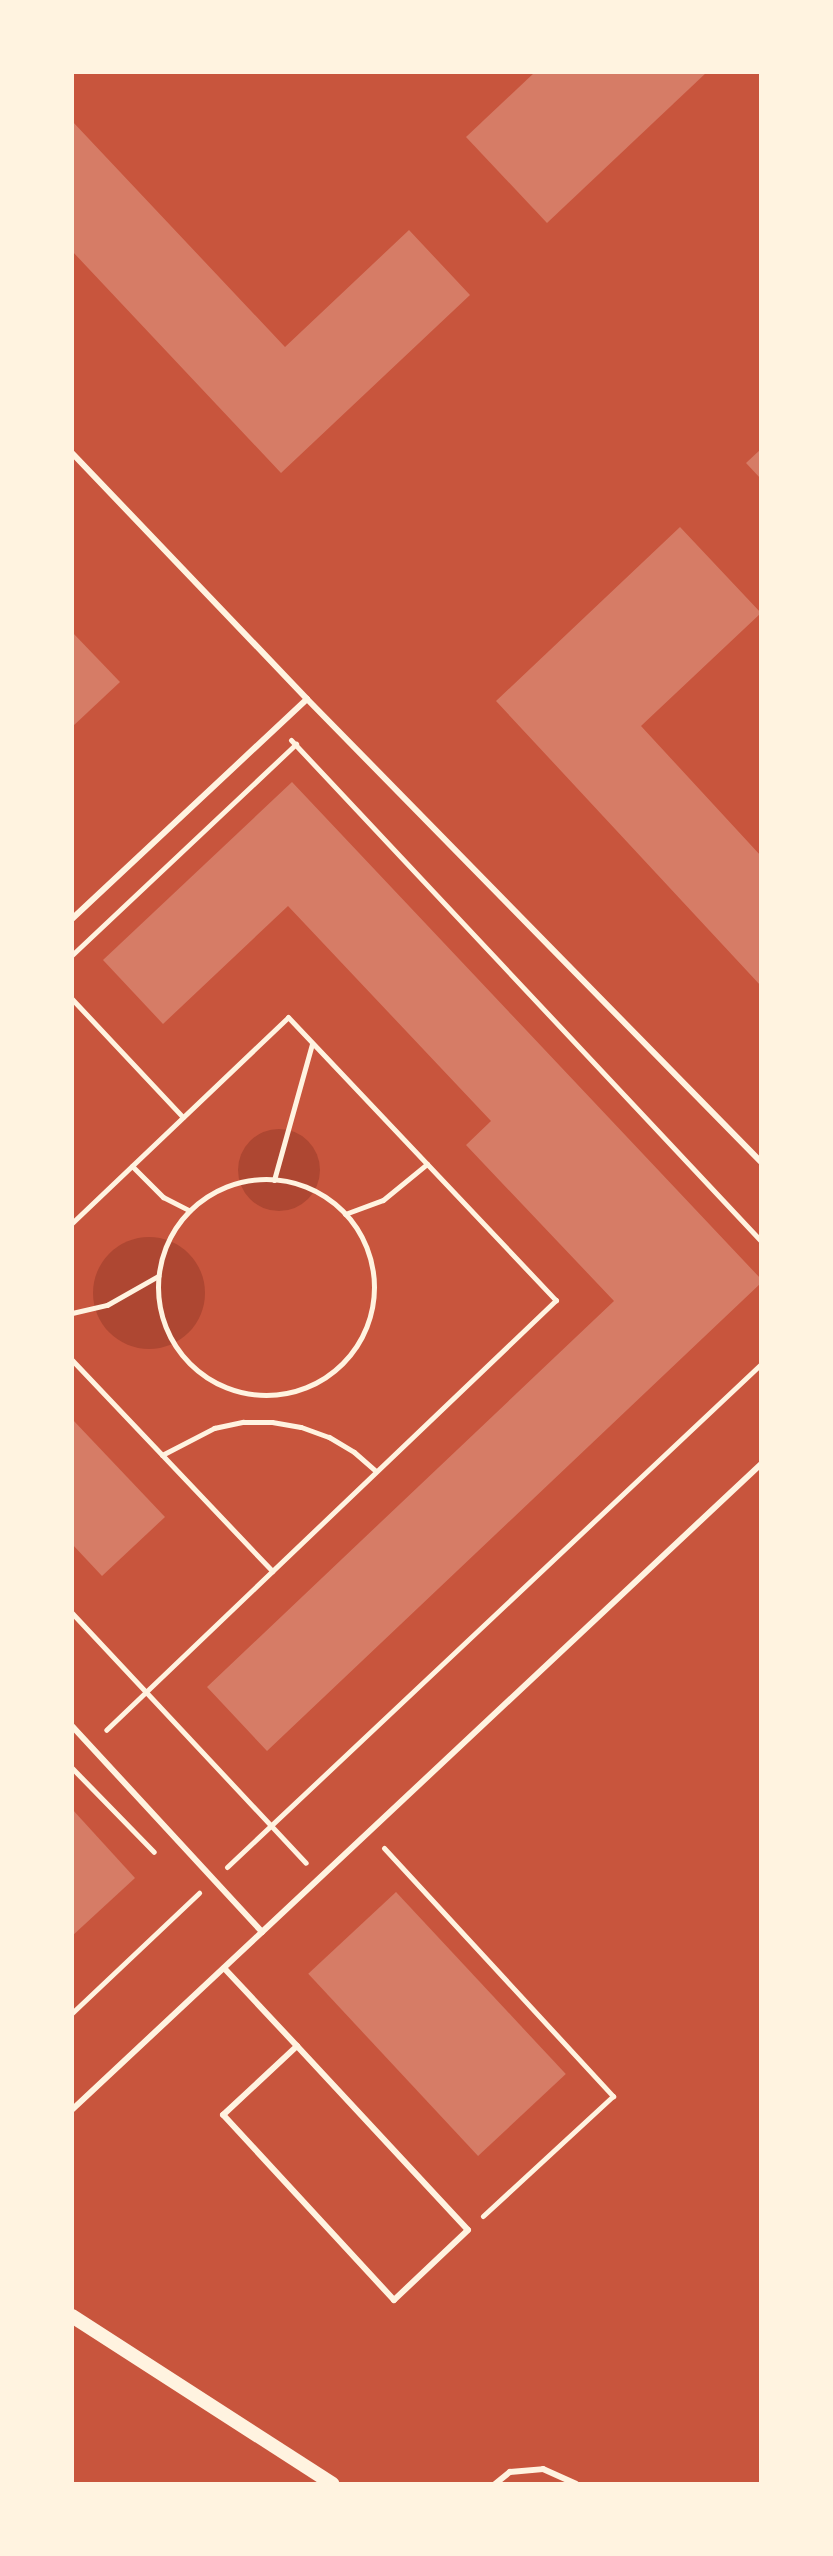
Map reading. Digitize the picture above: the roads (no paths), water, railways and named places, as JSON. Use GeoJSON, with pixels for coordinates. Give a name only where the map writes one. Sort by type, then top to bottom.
{"type":"FeatureCollection","features":[{"type":"Feature","properties":{"kind":"street"},"geometry":{"type":"LineString","coordinates":[[72,2316],[333,2484]]}},
{"type":"Feature","properties":{"kind":"lane"},"geometry":{"type":"LineString","coordinates":[[72,453],[307,699],[761,1162]]}},
{"type":"Feature","properties":{"kind":"lane"},"geometry":{"type":"LineString","coordinates":[[72,919],[307,699]]}},
{"type":"Feature","properties":{"kind":"lane"},"geometry":{"type":"LineString","coordinates":[[72,2110],[761,1464]]}},
{"type":"Feature","properties":{"kind":"lane"},"geometry":{"type":"LineString","coordinates":[[72,1726],[262,1932]]}},
{"type":"Feature","properties":{"kind":"lane"},"geometry":{"type":"LineString","coordinates":[[224,1968],[297,2046],[468,2230],[394,2300],[223,2115],[297,2046]]}},
{"type":"Feature","properties":{"kind":"lane"},"geometry":{"type":"LineString","coordinates":[[495,2484],[510,2472],[543,2469],[576,2484]]}}]}
